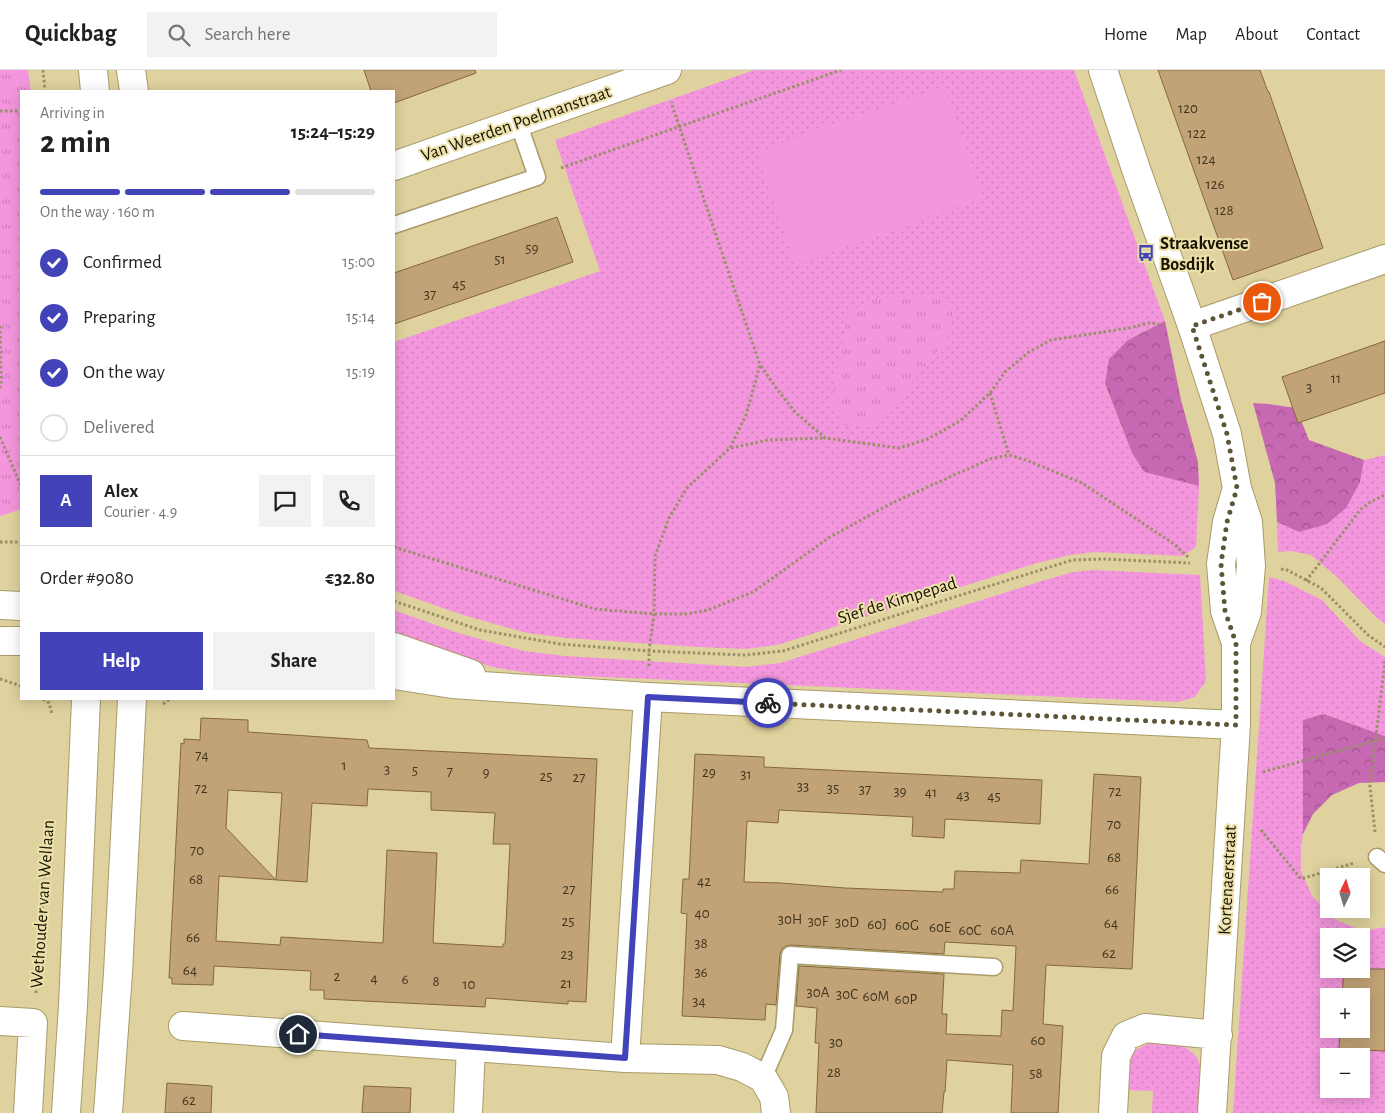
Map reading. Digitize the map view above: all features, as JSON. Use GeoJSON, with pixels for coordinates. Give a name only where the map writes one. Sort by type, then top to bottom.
{"type":"FeatureCollection","features":[{"type":"Feature","properties":{"kind":"street"},"geometry":{"type":"LineString","coordinates":[[93,70],[95,90]]}},
{"type":"Feature","properties":{"kind":"street"},"geometry":{"type":"LineString","coordinates":[[131,70],[134,90]]}},
{"type":"Feature","properties":{"kind":"street"},"geometry":{"type":"LineString","coordinates":[[1103,70],[1192,326],[1227,434],[1237,488],[1248,522],[1252,566],[1247,612],[1236,643]]}},
{"type":"Feature","properties":{"kind":"street","name":"Van Weerden Poelmanstraat"},"geometry":{"type":"LineString","coordinates":[[395,166],[664,71]]}},
{"type":"Feature","properties":{"kind":"street"},"geometry":{"type":"LineString","coordinates":[[1192,326],[1385,259]]}},
{"type":"Feature","properties":{"kind":"street"},"geometry":{"type":"LineString","coordinates":[[395,675],[452,684],[648,697],[1236,725],[1236,643],[1225,611],[1221,564],[1227,522],[1237,488]]}},
{"type":"Feature","properties":{"kind":"street"},"geometry":{"type":"LineString","coordinates":[[0,605],[20,606]]}},
{"type":"Feature","properties":{"kind":"street"},"geometry":{"type":"LineString","coordinates":[[0,640],[20,641]]}},
{"type":"Feature","properties":{"kind":"street"},"geometry":{"type":"LineString","coordinates":[[395,647],[510,688]]}},
{"type":"Feature","properties":{"kind":"street"},"geometry":{"type":"LineString","coordinates":[[625,1058],[648,697]]}},
{"type":"Feature","properties":{"kind":"street","name":"Wethouder van Wellaan"},"geometry":{"type":"LineString","coordinates":[[66,1113],[73,1006],[86,700]]}},
{"type":"Feature","properties":{"kind":"street"},"geometry":{"type":"LineString","coordinates":[[108,1113],[118,973],[132,700]]}},
{"type":"Feature","properties":{"kind":"street","name":"Kortenaerstraat"},"geometry":{"type":"LineString","coordinates":[[1212,1113],[1236,725]]}},
{"type":"Feature","properties":{"kind":"street"},"geometry":{"type":"LineString","coordinates":[[0,1021],[33,1023],[28,1113]]}},
{"type":"Feature","properties":{"kind":"street"},"geometry":{"type":"LineString","coordinates":[[183,1026],[625,1058],[718,1060],[742,1067],[763,1078],[774,1097],[776,1113]]}},
{"type":"Feature","properties":{"kind":"street"},"geometry":{"type":"LineString","coordinates":[[1113,1113],[1116,1056],[1126,1036],[1145,1028],[1218,1035]]}},
{"type":"Feature","properties":{"kind":"street"},"geometry":{"type":"LineString","coordinates":[[468,1113],[471,1047]]}},
{"type":"Feature","properties":{"kind":"lane"},"geometry":{"type":"LineString","coordinates":[[395,225],[537,177],[518,122]]}},
{"type":"Feature","properties":{"kind":"lane"},"geometry":{"type":"LineString","coordinates":[[763,1078],[784,1030],[790,955],[994,967]]}},
{"type":"Feature","properties":{"kind":"path"},"geometry":{"type":"LineString","coordinates":[[43,70],[45,90]]}},
{"type":"Feature","properties":{"kind":"path"},"geometry":{"type":"LineString","coordinates":[[537,177],[840,70]]}},
{"type":"Feature","properties":{"kind":"path"},"geometry":{"type":"LineString","coordinates":[[664,71],[679,127],[760,365],[795,412],[824,438]]}},
{"type":"Feature","properties":{"kind":"path"},"geometry":{"type":"LineString","coordinates":[[0,111],[20,111]]}},
{"type":"Feature","properties":{"kind":"path"},"geometry":{"type":"LineString","coordinates":[[730,448],[768,440],[824,438],[899,448],[928,439],[960,421],[990,393],[1005,372],[1029,352],[1051,340],[1129,328],[1149,323],[1192,326]]}},
{"type":"Feature","properties":{"kind":"path"},"geometry":{"type":"LineString","coordinates":[[0,326],[2,383],[0,388]]}},
{"type":"Feature","properties":{"kind":"path"},"geometry":{"type":"LineString","coordinates":[[650,651],[654,614],[655,556],[668,518],[687,488],[730,448],[746,415],[756,386],[760,365]]}},
{"type":"Feature","properties":{"kind":"path"},"geometry":{"type":"LineString","coordinates":[[395,547],[595,609],[654,614],[687,614],[708,610],[753,592],[830,537],[892,503],[990,459],[1009,455],[990,393]]}},
{"type":"Feature","properties":{"kind":"path"},"geometry":{"type":"LineString","coordinates":[[0,437],[20,484]]}},
{"type":"Feature","properties":{"kind":"path","name":"Sjef de Kimpepad"},"geometry":{"type":"LineString","coordinates":[[395,601],[480,630],[560,644],[650,651],[745,655],[783,651],[1072,560],[1103,558],[1195,563],[1174,544],[1082,483],[1009,455]]}},
{"type":"Feature","properties":{"kind":"path"},"geometry":{"type":"LineString","coordinates":[[1306,581],[1360,510],[1370,502],[1385,495]]}},
{"type":"Feature","properties":{"kind":"path"},"geometry":{"type":"LineString","coordinates":[[0,542],[20,542]]}},
{"type":"Feature","properties":{"kind":"path"},"geometry":{"type":"LineString","coordinates":[[1252,566],[1287,570],[1320,588],[1368,635],[1385,647]]}},
{"type":"Feature","properties":{"kind":"path"},"geometry":{"type":"LineString","coordinates":[[1385,661],[1375,741],[1370,786],[1381,860],[1301,879],[1232,788],[1375,741],[1385,738]]}},
{"type":"Feature","properties":{"kind":"path"},"geometry":{"type":"LineString","coordinates":[[0,679],[20,686]]}},
{"type":"Feature","properties":{"kind":"path"},"geometry":{"type":"LineString","coordinates":[[44,700],[49,703],[53,718]]}},
{"type":"Feature","properties":{"kind":"path","name":"Wethouder van Wellaan"},"geometry":{"type":"LineString","coordinates":[[33,1023],[46,854]]}},
{"type":"Feature","properties":{"kind":"green space"},"geometry":{"type":"Polygon","coordinates":[[[0,70],[28,70],[31,90],[20,90],[20,509],[0,516],[0,70]]]}},
{"type":"Feature","properties":{"kind":"green space"},"geometry":{"type":"Polygon","coordinates":[[[754,70],[1074,70],[1165,321],[1128,340],[1105,385],[1132,453],[1144,472],[1199,486],[1196,547],[1183,556],[1094,552],[1070,555],[1037,563],[777,645],[745,649],[567,638],[527,633],[463,615],[395,591],[395,342],[600,271],[555,140],[754,70]]]}},
{"type":"Feature","properties":{"kind":"green space"},"geometry":{"type":"Polygon","coordinates":[[[944,86],[984,198],[796,265],[756,152],[944,86]]]}},
{"type":"Feature","properties":{"kind":"green space"},"geometry":{"type":"Polygon","coordinates":[[[942,294],[955,306],[947,338],[895,406],[868,427],[843,425],[831,401],[848,314],[873,298],[942,294]]]}},
{"type":"Feature","properties":{"kind":"green space"},"geometry":{"type":"Polygon","coordinates":[[[1165,321],[1181,400],[1198,462],[1199,486],[1144,472],[1132,453],[1105,384],[1109,359],[1128,340],[1165,321]]]}},
{"type":"Feature","properties":{"kind":"green space"},"geometry":{"type":"Polygon","coordinates":[[[1253,403],[1296,408],[1309,440],[1364,460],[1360,482],[1346,508],[1327,524],[1299,532],[1277,522],[1275,483],[1253,403]]]}},
{"type":"Feature","properties":{"kind":"green space"},"geometry":{"type":"Polygon","coordinates":[[[1385,455],[1385,624],[1336,576],[1311,555],[1291,551],[1278,552],[1277,522],[1299,532],[1360,482],[1364,460],[1385,455]]]}},
{"type":"Feature","properties":{"kind":"green space"},"geometry":{"type":"Polygon","coordinates":[[[1094,570],[1200,575],[1206,681],[1195,697],[1178,702],[534,674],[492,667],[395,632],[395,610],[458,633],[524,651],[565,656],[746,667],[780,663],[1073,572],[1094,570]]]}},
{"type":"Feature","properties":{"kind":"green space"},"geometry":{"type":"Polygon","coordinates":[[[1269,577],[1284,581],[1322,600],[1360,641],[1385,657],[1385,736],[1324,714],[1303,720],[1303,834],[1301,871],[1312,896],[1320,904],[1320,918],[1334,918],[1356,928],[1320,928],[1320,978],[1370,978],[1370,930],[1385,927],[1385,1113],[1233,1113],[1269,577]]]}},
{"type":"Feature","properties":{"kind":"green space"},"geometry":{"type":"Polygon","coordinates":[[[1324,714],[1385,736],[1385,782],[1359,783],[1332,795],[1313,814],[1303,834],[1303,720],[1324,714]]]}},
{"type":"Feature","properties":{"kind":"green space"},"geometry":{"type":"Polygon","coordinates":[[[1153,1043],[1176,1044],[1185,1047],[1196,1056],[1200,1065],[1199,1113],[1152,1113],[1153,1091],[1125,1090],[1127,1066],[1132,1054],[1144,1046],[1153,1043]]]}},
{"type":"Feature","properties":{"kind":"building"},"geometry":{"type":"Polygon","coordinates":[[[364,70],[475,70],[476,73],[395,103],[395,90],[371,90],[364,70]]]}},
{"type":"Feature","properties":{"kind":"building"},"geometry":{"type":"Polygon","coordinates":[[[1158,70],[1260,70],[1323,248],[1233,280],[1158,70]]]}},
{"type":"Feature","properties":{"kind":"building"},"geometry":{"type":"Polygon","coordinates":[[[557,217],[573,262],[395,324],[395,273],[557,217]]]}},
{"type":"Feature","properties":{"kind":"building"},"geometry":{"type":"Polygon","coordinates":[[[1385,341],[1385,393],[1298,423],[1282,377],[1385,341]]]}},
{"type":"Feature","properties":{"kind":"building"},"geometry":{"type":"Polygon","coordinates":[[[201,718],[248,720],[248,732],[367,740],[369,748],[597,759],[586,1002],[568,1001],[568,1004],[486,998],[485,1007],[324,999],[324,990],[310,990],[311,971],[214,966],[213,985],[172,984],[172,978],[169,978],[181,743],[184,744],[184,739],[200,740],[201,718]],[[368,789],[367,806],[312,803],[307,882],[219,876],[216,941],[280,945],[281,937],[383,943],[387,850],[437,853],[433,943],[503,947],[503,944],[505,944],[510,844],[493,844],[495,813],[431,810],[431,792],[368,789]],[[228,790],[226,828],[276,880],[282,793],[228,790]]]}},
{"type":"Feature","properties":{"kind":"building"},"geometry":{"type":"Polygon","coordinates":[[[695,754],[764,757],[764,767],[1042,780],[1040,824],[945,819],[944,838],[912,836],[913,817],[779,810],[778,823],[747,821],[744,882],[845,888],[943,892],[943,889],[954,889],[955,871],[1020,873],[1021,860],[1089,864],[1094,774],[1141,777],[1132,969],[1046,965],[1043,1024],[1063,1026],[1058,1113],[1011,1113],[1013,1065],[947,1060],[942,1113],[816,1113],[819,1043],[815,1043],[817,1008],[796,1006],[799,966],[944,974],[942,1014],[947,1014],[946,1034],[1001,1036],[1002,1010],[1013,1011],[1016,946],[945,942],[944,954],[786,946],[780,954],[776,1005],[766,1004],[765,1020],[682,1016],[687,914],[681,913],[683,879],[689,879],[695,754]]]}},
{"type":"Feature","properties":{"kind":"building"},"geometry":{"type":"Polygon","coordinates":[[[1370,969],[1385,969],[1385,1051],[1370,1050],[1370,1048],[1339,1048],[1340,1038],[1370,1038],[1370,988],[1343,988],[1343,978],[1370,978],[1370,969]]]}},
{"type":"Feature","properties":{"kind":"building"},"geometry":{"type":"Polygon","coordinates":[[[167,1083],[212,1086],[211,1113],[165,1113],[167,1083]]]}},
{"type":"Feature","properties":{"kind":"building"},"geometry":{"type":"Polygon","coordinates":[[[364,1086],[411,1088],[410,1113],[362,1113],[364,1086]]]}},
{"type":"Feature","properties":{"kind":"way so far"},"geometry":{"type":"LineString","coordinates":[[768,703],[1236,725],[1236,643],[1225,611],[1221,564],[1227,522],[1237,488],[1227,434],[1192,326],[1262,302]]}},
{"type":"Feature","properties":{"kind":"place","name":"Straakvense Bosdijk"},"geometry":{"type":"Point","coordinates":[1146,253]}},
{"type":"Feature","properties":{"kind":"route"},"geometry":{"type":"LineString","coordinates":[[298,1034],[625,1058],[648,697],[768,703]]}}]}
